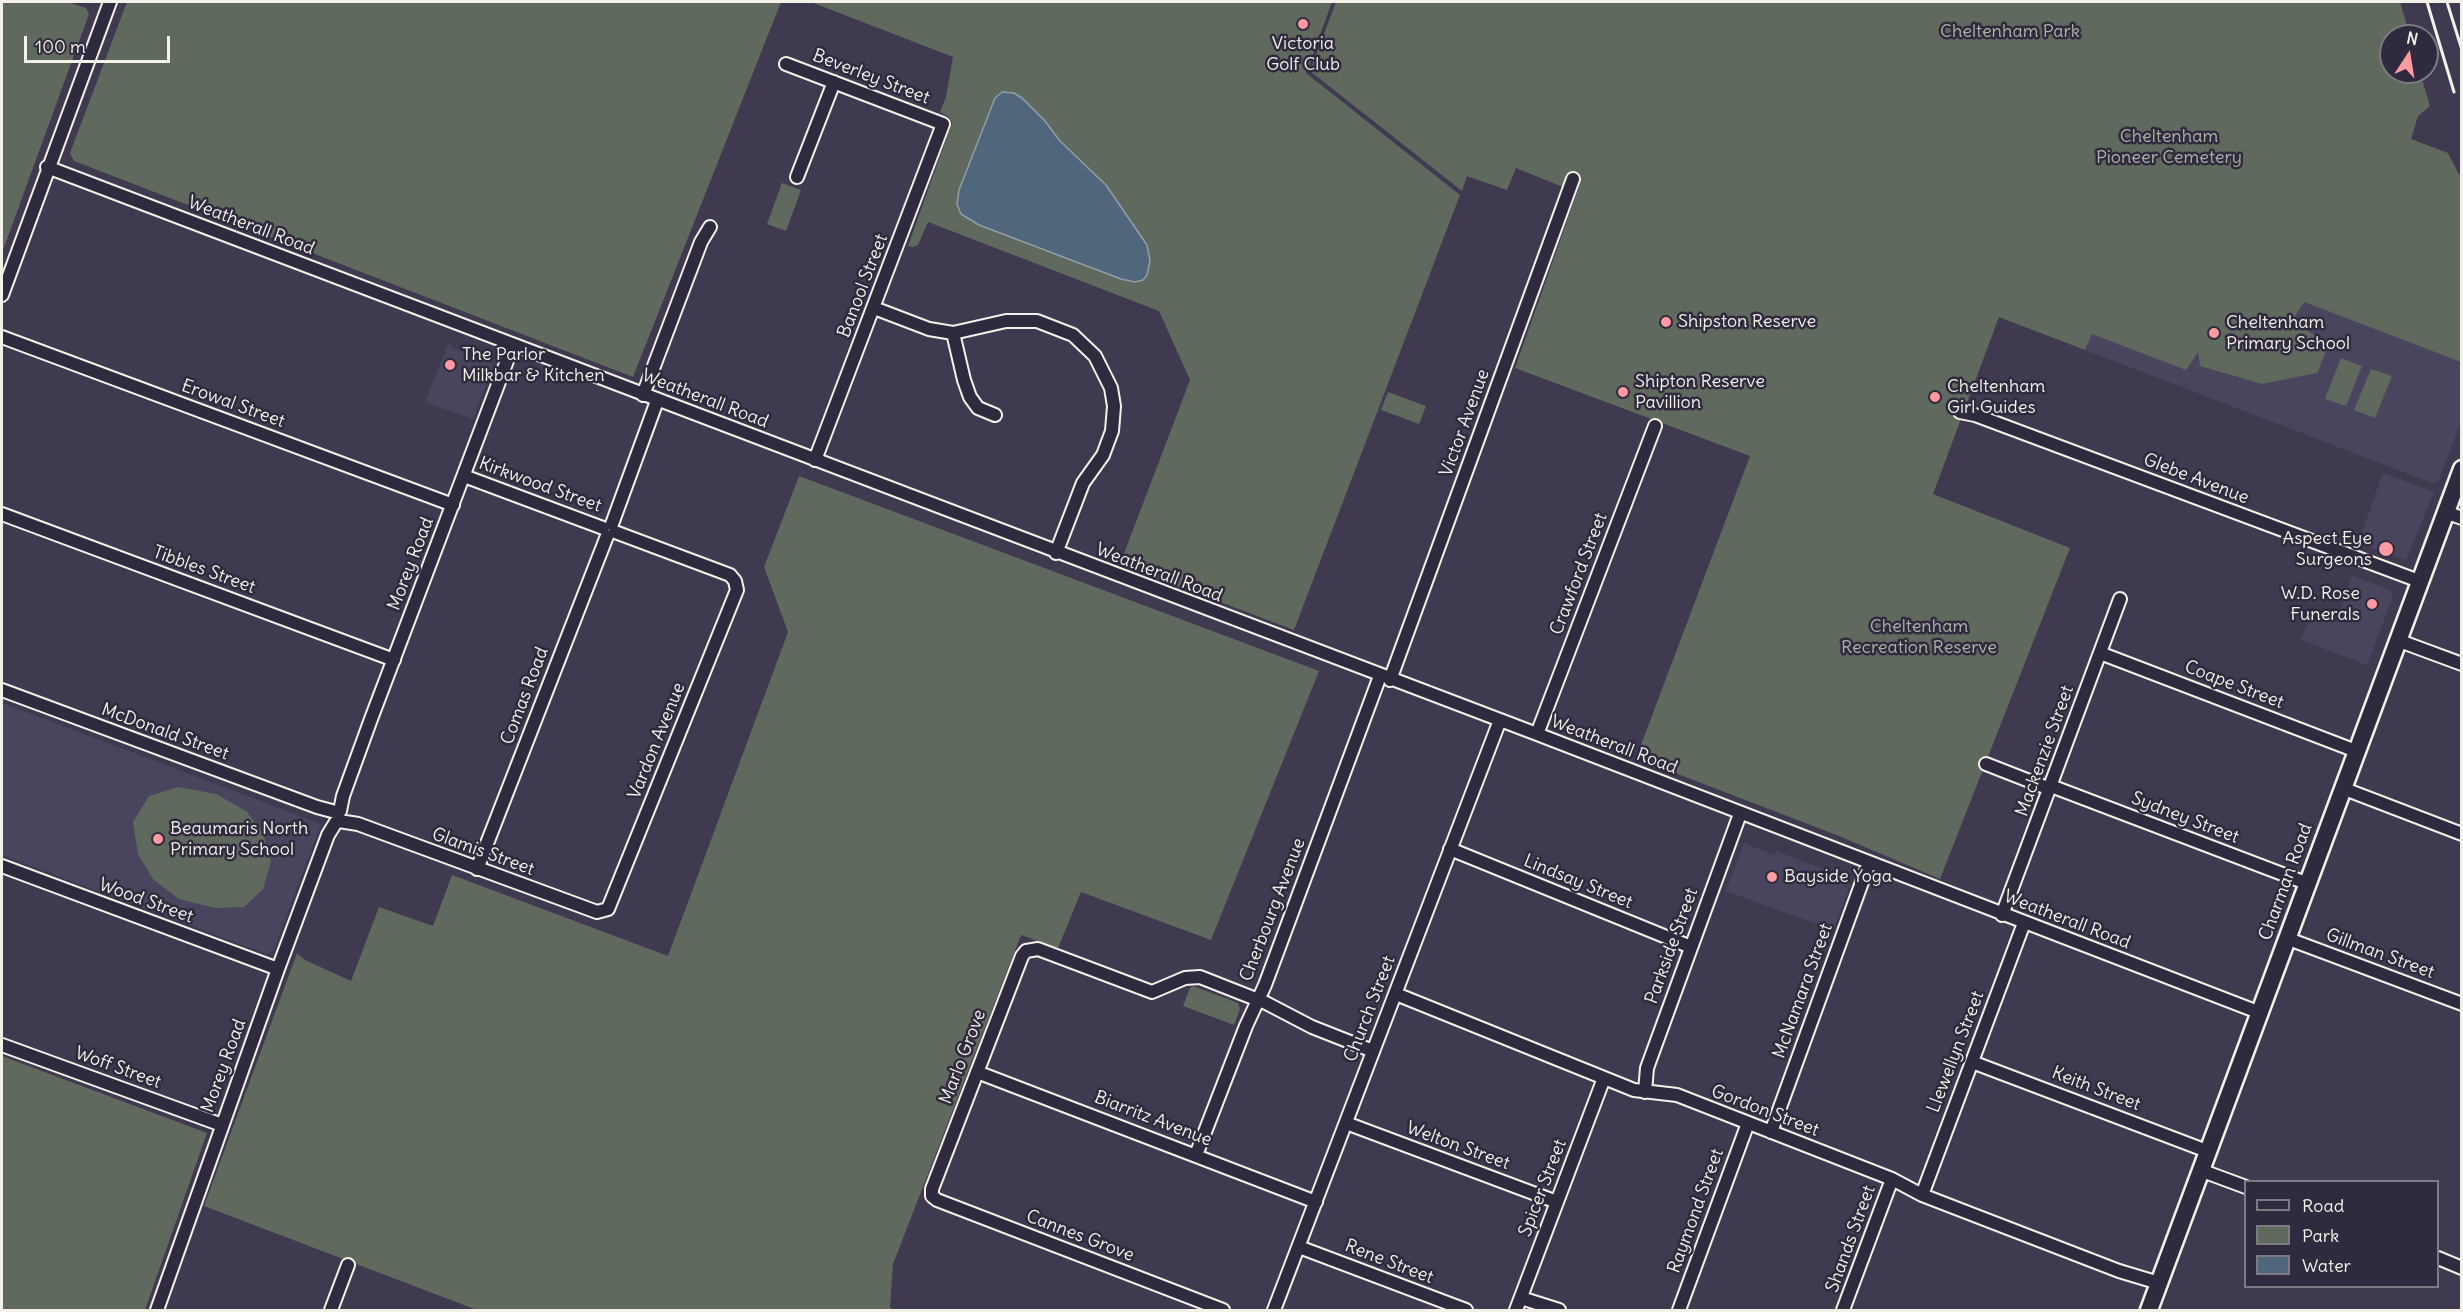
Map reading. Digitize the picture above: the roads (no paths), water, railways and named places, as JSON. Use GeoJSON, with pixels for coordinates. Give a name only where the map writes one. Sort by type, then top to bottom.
{"type":"FeatureCollection","features":[{"type":"Feature","properties":{"kind":"main road","name":"Charman Road"},"geometry":{"type":"LineString","coordinates":[[2149,1311],[2258,1012],[2462,468]]}},
{"type":"Feature","properties":{"kind":"street"},"geometry":{"type":"LineString","coordinates":[[2,295],[109,2]]}},
{"type":"Feature","properties":{"kind":"street","name":"Beverley Street"},"geometry":{"type":"LineString","coordinates":[[786,64],[943,124]]}},
{"type":"Feature","properties":{"kind":"street"},"geometry":{"type":"LineString","coordinates":[[797,177],[834,82]]}},
{"type":"Feature","properties":{"kind":"street","name":"Banool Street"},"geometry":{"type":"LineString","coordinates":[[815,460],[943,124]]}},
{"type":"Feature","properties":{"kind":"street","name":"Weatherall Road"},"geometry":{"type":"LineString","coordinates":[[47,167],[1056,553],[1537,734],[2258,1012]]}},
{"type":"Feature","properties":{"kind":"street","name":"Victor Avenue"},"geometry":{"type":"LineString","coordinates":[[1385,678],[1573,178]]}},
{"type":"Feature","properties":{"kind":"street"},"geometry":{"type":"LineString","coordinates":[[643,395],[701,242],[710,226]]}},
{"type":"Feature","properties":{"kind":"street"},"geometry":{"type":"LineString","coordinates":[[874,308],[929,329],[953,333],[1005,321],[1028,320],[1046,323],[1065,330],[1080,340],[1095,356],[1111,388],[1114,406],[1110,440],[1099,463],[1083,483],[1056,553]]}},
{"type":"Feature","properties":{"kind":"street"},"geometry":{"type":"LineString","coordinates":[[953,333],[970,398],[978,408],[995,415]]}},
{"type":"Feature","properties":{"kind":"street","name":"Erowal Street"},"geometry":{"type":"LineString","coordinates":[[2,337],[453,505]]}},
{"type":"Feature","properties":{"kind":"street","name":"Morey Road"},"geometry":{"type":"LineString","coordinates":[[157,1311],[278,969],[513,345]]}},
{"type":"Feature","properties":{"kind":"street","name":"Comas Road"},"geometry":{"type":"LineString","coordinates":[[477,869],[657,401]]}},
{"type":"Feature","properties":{"kind":"street","name":"Glebe Avenue"},"geometry":{"type":"LineString","coordinates":[[1960,412],[1975,415],[2419,581]]}},
{"type":"Feature","properties":{"kind":"street","name":"Crawford Street"},"geometry":{"type":"LineString","coordinates":[[1537,734],[1655,426]]}},
{"type":"Feature","properties":{"kind":"street","name":"Kirkwood Street"},"geometry":{"type":"LineString","coordinates":[[464,476],[730,575]]}},
{"type":"Feature","properties":{"kind":"street"},"geometry":{"type":"LineString","coordinates":[[2445,512],[2462,518]]}},
{"type":"Feature","properties":{"kind":"street","name":"Tibbles Street"},"geometry":{"type":"LineString","coordinates":[[2,514],[394,660]]}},
{"type":"Feature","properties":{"kind":"street","name":"Vardon Avenue"},"geometry":{"type":"LineString","coordinates":[[597,912],[604,912],[611,904],[736,594],[735,580],[730,575]]}},
{"type":"Feature","properties":{"kind":"street","name":"Mackenzie Street"},"geometry":{"type":"LineString","coordinates":[[2002,915],[2120,599]]}},
{"type":"Feature","properties":{"kind":"street"},"geometry":{"type":"LineString","coordinates":[[2397,640],[2462,664]]}},
{"type":"Feature","properties":{"kind":"street","name":"Coape Street"},"geometry":{"type":"LineString","coordinates":[[2100,653],[2356,751]]}},
{"type":"Feature","properties":{"kind":"street","name":"Cherbourg Avenue"},"geometry":{"type":"LineString","coordinates":[[1196,1155],[1385,678]]}},
{"type":"Feature","properties":{"kind":"street","name":"McDonald Street"},"geometry":{"type":"LineString","coordinates":[[2,690],[336,815]]}},
{"type":"Feature","properties":{"kind":"street","name":"Church Street"},"geometry":{"type":"LineString","coordinates":[[1274,1311],[1500,720]]}},
{"type":"Feature","properties":{"kind":"street","name":"Sydney Street"},"geometry":{"type":"LineString","coordinates":[[1986,764],[2306,883]]}},
{"type":"Feature","properties":{"kind":"street"},"geometry":{"type":"LineString","coordinates":[[2342,788],[2462,834]]}},
{"type":"Feature","properties":{"kind":"street","name":"Parkside Street"},"geometry":{"type":"LineString","coordinates":[[1645,1092],[1647,1068],[1740,814]]}},
{"type":"Feature","properties":{"kind":"street","name":"Glamis Street"},"geometry":{"type":"LineString","coordinates":[[336,815],[597,912]]}},
{"type":"Feature","properties":{"kind":"street","name":"Lindsay Street"},"geometry":{"type":"LineString","coordinates":[[1450,849],[1691,947]]}},
{"type":"Feature","properties":{"kind":"street","name":"McNamara Street"},"geometry":{"type":"LineString","coordinates":[[1771,1132],[1869,863]]}},
{"type":"Feature","properties":{"kind":"street","name":"Wood Street"},"geometry":{"type":"LineString","coordinates":[[2,866],[278,969]]}},
{"type":"Feature","properties":{"kind":"street","name":"Llewellyn Street"},"geometry":{"type":"LineString","coordinates":[[1922,1195],[2024,923]]}},
{"type":"Feature","properties":{"kind":"street","name":"Gillman Street"},"geometry":{"type":"LineString","coordinates":[[2286,938],[2462,1004]]}},
{"type":"Feature","properties":{"kind":"street","name":"Marlo Grove"},"geometry":{"type":"LineString","coordinates":[[932,1189],[1022,956],[1026,951],[1038,949],[1146,991],[1158,991],[1193,976],[1258,1000]]}},
{"type":"Feature","properties":{"kind":"street","name":"Gordon Street"},"geometry":{"type":"LineString","coordinates":[[1396,994],[1604,1078],[1645,1092],[1677,1095],[1892,1179],[1922,1195],[2158,1286]]}},
{"type":"Feature","properties":{"kind":"street"},"geometry":{"type":"LineString","coordinates":[[1258,1000],[1312,1028],[1373,1051]]}},
{"type":"Feature","properties":{"kind":"street","name":"Woff Street"},"geometry":{"type":"LineString","coordinates":[[2,1045],[222,1125]]}},
{"type":"Feature","properties":{"kind":"street","name":"Keith Street"},"geometry":{"type":"LineString","coordinates":[[1972,1062],[2207,1150]]}},
{"type":"Feature","properties":{"kind":"street","name":"Biarritz Avenue"},"geometry":{"type":"LineString","coordinates":[[977,1072],[1316,1202]]}},
{"type":"Feature","properties":{"kind":"street","name":"Spicer Street"},"geometry":{"type":"LineString","coordinates":[[1515,1311],[1604,1078]]}},
{"type":"Feature","properties":{"kind":"street","name":"Welton Street"},"geometry":{"type":"LineString","coordinates":[[1346,1123],[1557,1202]]}},
{"type":"Feature","properties":{"kind":"street","name":"Raymond Street"},"geometry":{"type":"LineString","coordinates":[[1679,1311],[1748,1123]]}},
{"type":"Feature","properties":{"kind":"street"},"geometry":{"type":"LineString","coordinates":[[2200,1170],[2244,1185]]}},
{"type":"Feature","properties":{"kind":"street","name":"Shands Street"},"geometry":{"type":"LineString","coordinates":[[1843,1311],[1892,1179]]}},
{"type":"Feature","properties":{"kind":"street","name":"Cannes Grove"},"geometry":{"type":"LineString","coordinates":[[932,1189],[932,1196],[937,1200],[1223,1311]]}},
{"type":"Feature","properties":{"kind":"street","name":"Rene Street"},"geometry":{"type":"LineString","coordinates":[[1299,1247],[1466,1311]]}},
{"type":"Feature","properties":{"kind":"street"},"geometry":{"type":"LineString","coordinates":[[2439,1258],[2462,1268]]}},
{"type":"Feature","properties":{"kind":"street"},"geometry":{"type":"LineString","coordinates":[[331,1311],[348,1265]]}},
{"type":"Feature","properties":{"kind":"street"},"geometry":{"type":"LineString","coordinates":[[1521,1298],[1559,1311]]}},
{"type":"Feature","properties":{"kind":"water"},"geometry":{"type":"Polygon","coordinates":[[[1002,92],[1014,93],[1022,98],[1045,121],[1060,141],[1106,185],[1147,245],[1150,261],[1147,275],[1143,280],[1135,282],[1121,279],[979,225],[961,214],[957,204],[959,190],[995,98],[1002,92]]]}},
{"type":"Feature","properties":{"kind":"railway"},"geometry":{"type":"LineString","coordinates":[[2427,2],[2454,92]]}},
{"type":"Feature","properties":{"kind":"railway"},"geometry":{"type":"LineString","coordinates":[[2447,2],[2462,50]]}},
{"type":"Feature","properties":{"kind":"place","name":"Victoria Golf Club"},"geometry":{"type":"Point","coordinates":[1303,24]}},
{"type":"Feature","properties":{"kind":"place","name":"Shipston Reserve"},"geometry":{"type":"Point","coordinates":[1666,322]}},
{"type":"Feature","properties":{"kind":"place","name":"Cheltenham Primary School"},"geometry":{"type":"Point","coordinates":[2214,333]}},
{"type":"Feature","properties":{"kind":"place","name":"The Parlor Milkbar & Kitchen"},"geometry":{"type":"Point","coordinates":[450,365]}},
{"type":"Feature","properties":{"kind":"place","name":"Shipton Reserve Pavillion"},"geometry":{"type":"Point","coordinates":[1623,392]}},
{"type":"Feature","properties":{"kind":"place","name":"Cheltenham Girl Guides"},"geometry":{"type":"Point","coordinates":[1935,397]}},
{"type":"Feature","properties":{"kind":"place","name":"Aspect Eye Surgeons"},"geometry":{"type":"Point","coordinates":[2386,549]}},
{"type":"Feature","properties":{"kind":"place","name":"W.D. Rose Funerals"},"geometry":{"type":"Point","coordinates":[2372,604]}},
{"type":"Feature","properties":{"kind":"place","name":"Beaumaris North Primary School"},"geometry":{"type":"Point","coordinates":[158,839]}},
{"type":"Feature","properties":{"kind":"place","name":"Bayside Yoga"},"geometry":{"type":"Point","coordinates":[1772,877]}},
{"type":"Feature","properties":{"kind":"park label","name":"Cheltenham Park"},"geometry":{"type":"Point","coordinates":[2010,32]}},
{"type":"Feature","properties":{"kind":"park label","name":"Cheltenham Pioneer Cemetery"},"geometry":{"type":"Point","coordinates":[2169,147]}},
{"type":"Feature","properties":{"kind":"park label","name":"Cheltenham Recreation Reserve"},"geometry":{"type":"Point","coordinates":[1919,637]}}]}
